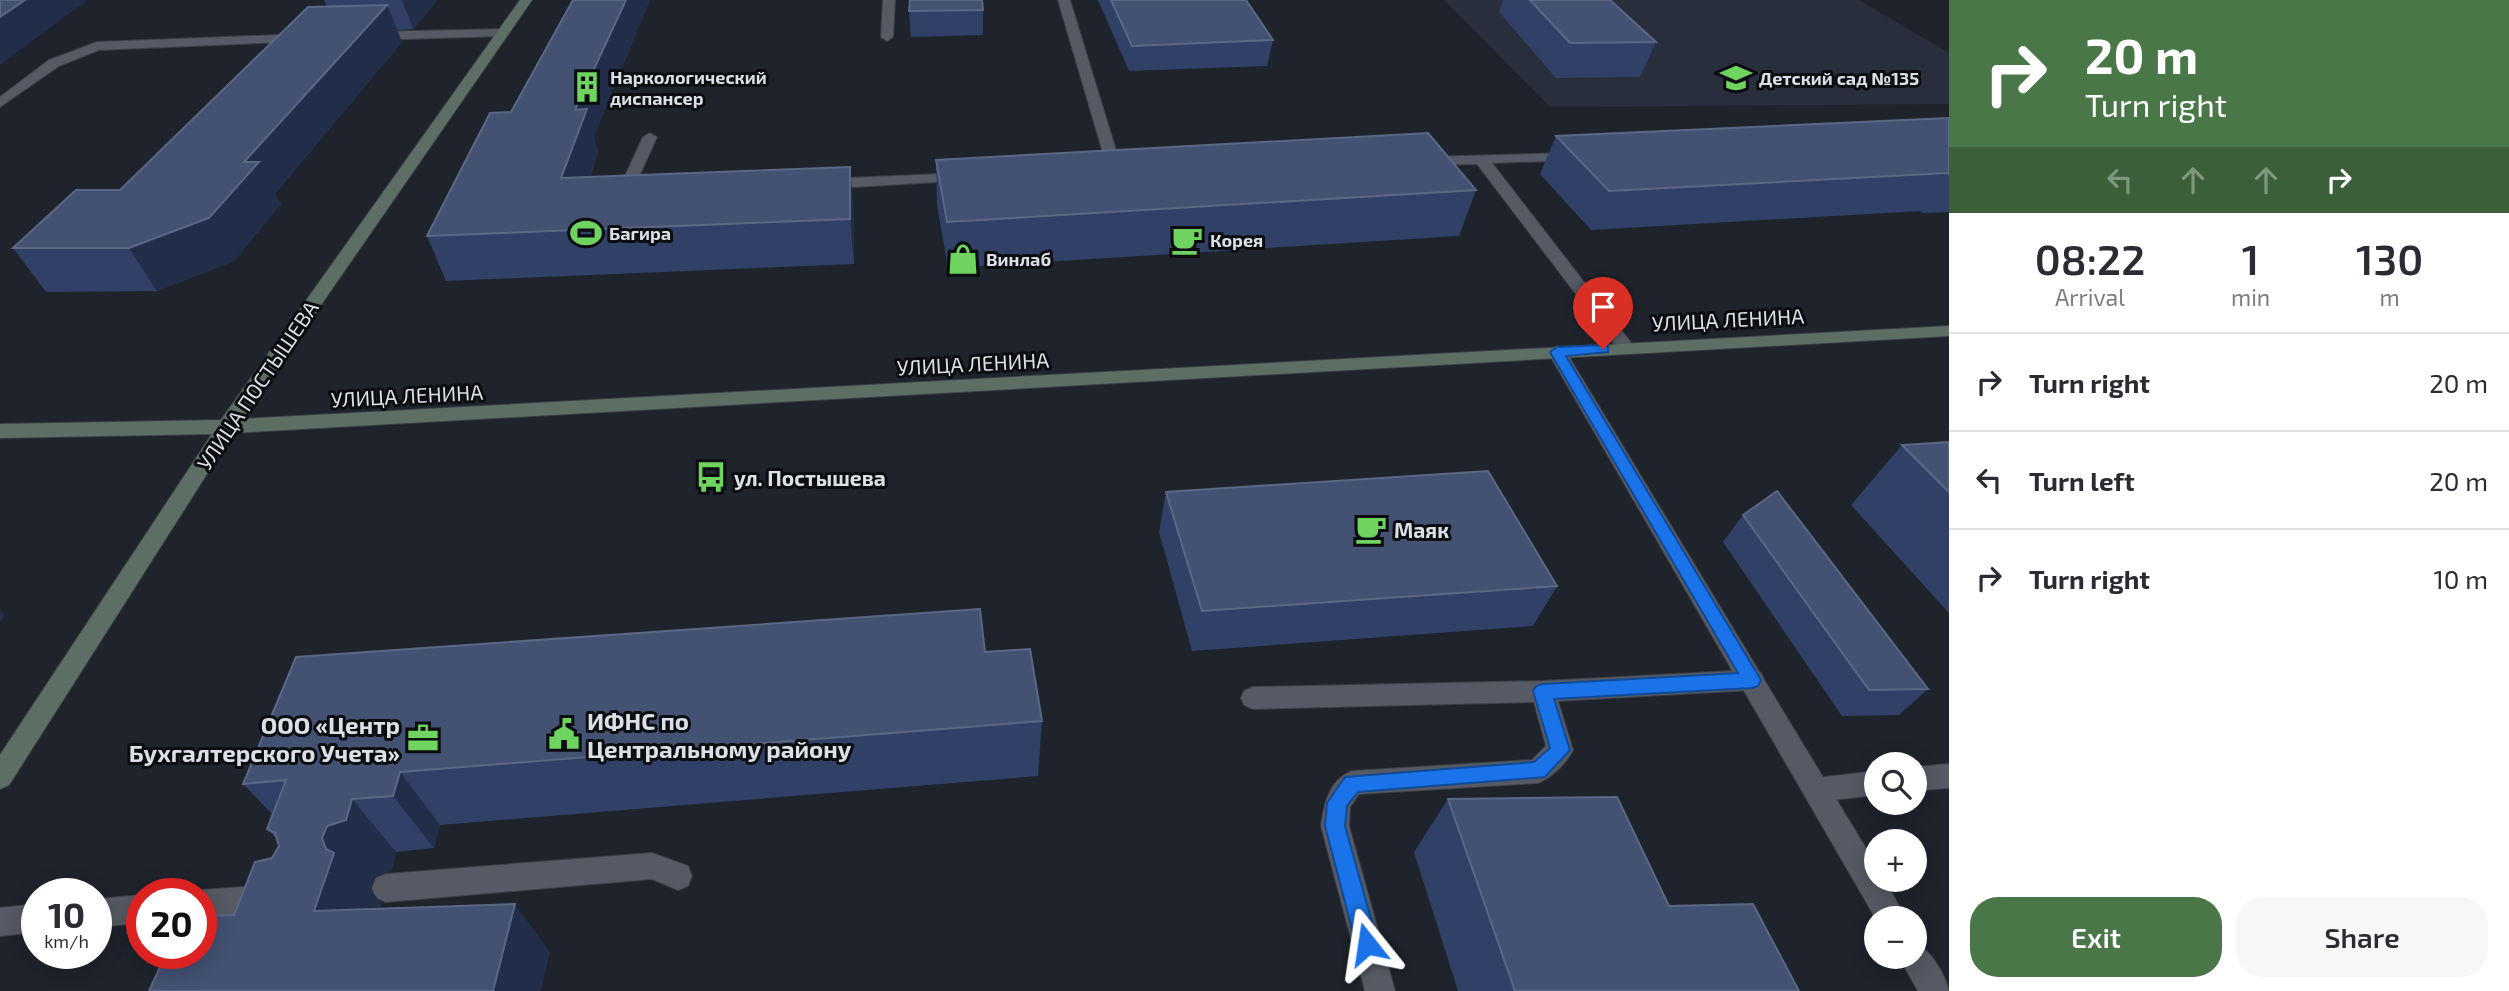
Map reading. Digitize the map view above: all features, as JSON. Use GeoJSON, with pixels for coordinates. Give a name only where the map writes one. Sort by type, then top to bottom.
{"type":"FeatureCollection","features":[{"type":"Feature","properties":{"kind":"main road","name":"УЛИЦА ПОСТЫШЕВА"},"geometry":{"type":"LineString","coordinates":[[0,777],[226,427],[526,0]]}},
{"type":"Feature","properties":{"kind":"main road","name":"УЛИЦА ЛЕНИНА"},"geometry":{"type":"LineString","coordinates":[[0,431],[226,427],[1949,331]]}},
{"type":"Feature","properties":{"kind":"street"},"geometry":{"type":"LineString","coordinates":[[887,37],[889,0]]}},
{"type":"Feature","properties":{"kind":"street"},"geometry":{"type":"LineString","coordinates":[[1064,0],[1115,170]]}},
{"type":"Feature","properties":{"kind":"street"},"geometry":{"type":"LineString","coordinates":[[354,37],[502,33]]}},
{"type":"Feature","properties":{"kind":"street"},"geometry":{"type":"LineString","coordinates":[[0,103],[54,63],[97,46],[313,38]]}},
{"type":"Feature","properties":{"kind":"street"},"geometry":{"type":"LineString","coordinates":[[650,137],[632,176],[664,192]]}},
{"type":"Feature","properties":{"kind":"street"},"geometry":{"type":"LineString","coordinates":[[1413,161],[1591,156]]}},
{"type":"Feature","properties":{"kind":"street"},"geometry":{"type":"LineString","coordinates":[[1481,159],[1626,348]]}},
{"type":"Feature","properties":{"kind":"street"},"geometry":{"type":"LineString","coordinates":[[801,185],[979,176]]}},
{"type":"Feature","properties":{"kind":"street"},"geometry":{"type":"LineString","coordinates":[[1557,352],[1884,906]]}},
{"type":"Feature","properties":{"kind":"street"},"geometry":{"type":"LineString","coordinates":[[1253,698],[1543,691],[1752,680]]}},
{"type":"Feature","properties":{"kind":"street"},"geometry":{"type":"LineString","coordinates":[[1380,991],[1335,826],[1337,803],[1352,783],[1538,771],[1560,750],[1543,691]]}},
{"type":"Feature","properties":{"kind":"street"},"geometry":{"type":"LineString","coordinates":[[1927,778],[1949,776]]}},
{"type":"Feature","properties":{"kind":"street"},"geometry":{"type":"LineString","coordinates":[[1816,790],[1864,784]]}},
{"type":"Feature","properties":{"kind":"street"},"geometry":{"type":"LineString","coordinates":[[386,888],[652,866],[678,876]]}},
{"type":"Feature","properties":{"kind":"street"},"geometry":{"type":"LineString","coordinates":[[217,903],[301,896]]}},
{"type":"Feature","properties":{"kind":"street"},"geometry":{"type":"LineString","coordinates":[[0,922],[21,920]]}},
{"type":"Feature","properties":{"kind":"street"},"geometry":{"type":"LineString","coordinates":[[1921,969],[1935,991]]}},
{"type":"Feature","properties":{"kind":"shaded area","name":"Детский сад №135"},"geometry":{"type":"Polygon","coordinates":[[[1444,0],[1859,0],[1949,53],[1949,104],[1550,107],[1444,0]]]}},
{"type":"Feature","properties":{"kind":"building"},"geometry":{"type":"Polygon","coordinates":[[[0,0],[25,0],[0,17],[0,0]]]}},
{"type":"Feature","properties":{"kind":"building"},"geometry":{"type":"Polygon","coordinates":[[[573,0],[626,0],[575,110],[587,109],[561,178],[850,167],[850,219],[427,236],[490,113],[511,112],[573,0]]]}},
{"type":"Feature","properties":{"kind":"building"},"geometry":{"type":"Polygon","coordinates":[[[910,0],[982,0],[983,10],[909,11],[910,0]]]}},
{"type":"Feature","properties":{"kind":"building"},"geometry":{"type":"Polygon","coordinates":[[[1111,0],[1246,0],[1273,40],[1132,46],[1111,0]]]}},
{"type":"Feature","properties":{"kind":"building"},"geometry":{"type":"Polygon","coordinates":[[[1530,0],[1610,0],[1656,42],[1570,43],[1530,0]]]}},
{"type":"Feature","properties":{"kind":"building"},"geometry":{"type":"Polygon","coordinates":[[[387,5],[244,162],[259,162],[209,218],[129,248],[13,248],[76,190],[120,190],[308,7],[387,5]]]}},
{"type":"Feature","properties":{"kind":"building"},"geometry":{"type":"Polygon","coordinates":[[[1949,118],[1949,174],[1609,191],[1556,136],[1949,118]]]}},
{"type":"Feature","properties":{"kind":"building"},"geometry":{"type":"Polygon","coordinates":[[[1428,133],[1476,190],[947,222],[936,160],[1428,133]]]}},
{"type":"Feature","properties":{"kind":"building"},"geometry":{"type":"Polygon","coordinates":[[[1949,442],[1949,492],[1902,445],[1949,442]]]}},
{"type":"Feature","properties":{"kind":"building"},"geometry":{"type":"Polygon","coordinates":[[[1488,471],[1557,586],[1202,611],[1166,492],[1488,471]]]}},
{"type":"Feature","properties":{"kind":"building"},"geometry":{"type":"Polygon","coordinates":[[[1777,491],[1928,689],[1869,690],[1743,515],[1777,491]]]}},
{"type":"Feature","properties":{"kind":"building"},"geometry":{"type":"Polygon","coordinates":[[[980,609],[985,652],[1030,649],[1042,721],[400,772],[393,796],[352,799],[346,820],[327,826],[322,838],[326,849],[334,853],[314,911],[515,904],[493,991],[149,991],[159,969],[217,969],[217,916],[234,915],[255,862],[272,858],[279,846],[275,833],[267,829],[286,780],[243,784],[296,657],[980,609]]]}},
{"type":"Feature","properties":{"kind":"building"},"geometry":{"type":"Polygon","coordinates":[[[1617,797],[1669,906],[1753,904],[1799,991],[1515,991],[1448,799],[1617,797]]]}},
{"type":"Feature","properties":{"kind":"place","name":"Детский сад №135"},"geometry":{"type":"Point","coordinates":[1736,78]}},
{"type":"Feature","properties":{"kind":"place","name":"Наркологический диспансер"},"geometry":{"type":"Point","coordinates":[587,87]}},
{"type":"Feature","properties":{"kind":"place","name":"Багира"},"geometry":{"type":"Point","coordinates":[586,233]}},
{"type":"Feature","properties":{"kind":"place","name":"Корея"},"geometry":{"type":"Point","coordinates":[1187,240]}},
{"type":"Feature","properties":{"kind":"place","name":"Винлаб"},"geometry":{"type":"Point","coordinates":[963,259]}},
{"type":"Feature","properties":{"kind":"place","name":"ул. Постышева"},"geometry":{"type":"Point","coordinates":[711,477]}},
{"type":"Feature","properties":{"kind":"place","name":"Маяк"},"geometry":{"type":"Point","coordinates":[1371,529]}},
{"type":"Feature","properties":{"kind":"place","name":"ИФНС по Центральному району"},"geometry":{"type":"Point","coordinates":[564,734]}},
{"type":"Feature","properties":{"kind":"place","name":"ООО «Центр Бухгалтерского Учета»"},"geometry":{"type":"Point","coordinates":[423,738]}},
{"type":"Feature","properties":{"kind":"route"},"geometry":{"type":"LineString","coordinates":[[1367,944],[1335,826],[1337,803],[1352,783],[1538,771],[1560,750],[1543,691],[1752,680],[1557,352],[1603,349]]}}]}
